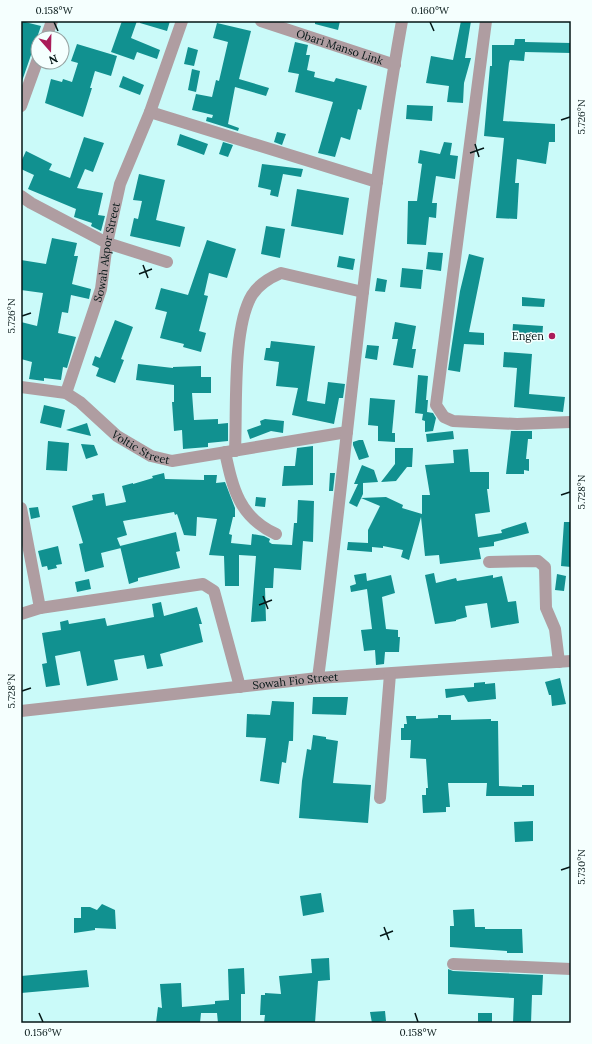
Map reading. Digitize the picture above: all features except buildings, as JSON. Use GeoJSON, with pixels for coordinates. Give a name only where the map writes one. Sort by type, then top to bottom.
{"type":"FeatureCollection","features":[{"type":"Feature","properties":{"kind":"street","name":"Sowah Akpor Street"},"geometry":{"type":"LineString","coordinates":[[66,393],[100,289],[107,243],[120,184],[150,112],[182,21]]}},
{"type":"Feature","properties":{"kind":"street","name":"Obari Manso Link"},"geometry":{"type":"LineString","coordinates":[[262,21],[395,65]]}},
{"type":"Feature","properties":{"kind":"street"},"geometry":{"type":"LineString","coordinates":[[318,678],[335,547],[363,292],[377,182],[402,21]]}},
{"type":"Feature","properties":{"kind":"street"},"geometry":{"type":"LineString","coordinates":[[486,21],[436,405],[444,417],[452,421],[517,424],[571,422]]}},
{"type":"Feature","properties":{"kind":"street"},"geometry":{"type":"LineString","coordinates":[[21,106],[34,70]]}},
{"type":"Feature","properties":{"kind":"street"},"geometry":{"type":"LineString","coordinates":[[150,112],[377,182]]}},
{"type":"Feature","properties":{"kind":"street"},"geometry":{"type":"LineString","coordinates":[[21,196],[43,210],[107,243],[167,262]]}},
{"type":"Feature","properties":{"kind":"street"},"geometry":{"type":"LineString","coordinates":[[276,534],[265,529],[249,516],[241,504],[232,484],[230,452],[239,341],[243,319],[250,302],[260,286],[270,277],[281,273],[363,292]]}},
{"type":"Feature","properties":{"kind":"street","name":"Voltic Street"},"geometry":{"type":"LineString","coordinates":[[21,387],[66,393],[80,402],[117,436],[151,456],[172,460],[230,452],[347,432]]}},
{"type":"Feature","properties":{"kind":"street"},"geometry":{"type":"LineString","coordinates":[[21,508],[40,608]]}},
{"type":"Feature","properties":{"kind":"street"},"geometry":{"type":"LineString","coordinates":[[488,562],[538,561],[543,564],[546,576],[546,608],[555,629],[559,662]]}},
{"type":"Feature","properties":{"kind":"street"},"geometry":{"type":"LineString","coordinates":[[21,614],[40,608],[204,584],[214,591],[240,687]]}},
{"type":"Feature","properties":{"kind":"street","name":"Sowah Fio Street"},"geometry":{"type":"LineString","coordinates":[[21,711],[318,678],[571,661]]}},
{"type":"Feature","properties":{"kind":"street"},"geometry":{"type":"LineString","coordinates":[[380,798],[390,674]]}},
{"type":"Feature","properties":{"kind":"street"},"geometry":{"type":"LineString","coordinates":[[453,964],[571,969]]}},
{"type":"Feature","properties":{"kind":"place","name":"Engen"},"geometry":{"type":"Point","coordinates":[552,336]}}]}
